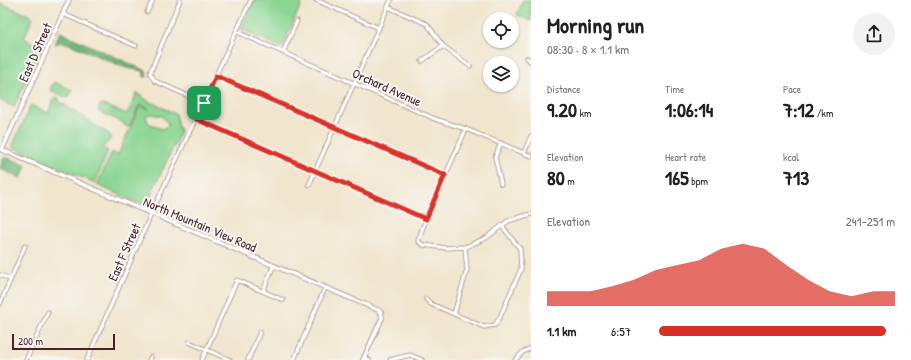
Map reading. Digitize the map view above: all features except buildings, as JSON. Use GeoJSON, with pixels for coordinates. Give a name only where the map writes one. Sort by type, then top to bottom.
{"type":"FeatureCollection","features":[{"type":"Feature","properties":{"kind":"street","name":"East D Street"},"geometry":{"type":"LineString","coordinates":[[0,155],[1,149],[68,0]]}},
{"type":"Feature","properties":{"kind":"street"},"geometry":{"type":"LineString","coordinates":[[147,12],[153,0]]}},
{"type":"Feature","properties":{"kind":"street"},"geometry":{"type":"LineString","coordinates":[[180,0],[151,68],[151,77],[155,81],[204,103]]}},
{"type":"Feature","properties":{"kind":"street","name":"East F Street"},"geometry":{"type":"LineString","coordinates":[[87,360],[152,214],[251,0]]}},
{"type":"Feature","properties":{"kind":"street"},"geometry":{"type":"LineString","coordinates":[[316,0],[379,28]]}},
{"type":"Feature","properties":{"kind":"street"},"geometry":{"type":"LineString","coordinates":[[309,185],[391,0]]}},
{"type":"Feature","properties":{"kind":"street"},"geometry":{"type":"LineString","coordinates":[[388,7],[427,24],[443,46],[470,66]]}},
{"type":"Feature","properties":{"kind":"street"},"geometry":{"type":"LineString","coordinates":[[63,14],[136,46]]}},
{"type":"Feature","properties":{"kind":"street"},"geometry":{"type":"LineString","coordinates":[[283,52],[297,21]]}},
{"type":"Feature","properties":{"kind":"street","name":"Orchard Avenue"},"geometry":{"type":"LineString","coordinates":[[237,32],[435,119],[466,129],[531,156]]}},
{"type":"Feature","properties":{"kind":"street"},"geometry":{"type":"LineString","coordinates":[[422,61],[443,46]]}},
{"type":"Feature","properties":{"kind":"street"},"geometry":{"type":"LineString","coordinates":[[527,58],[531,62]]}},
{"type":"Feature","properties":{"kind":"street"},"geometry":{"type":"LineString","coordinates":[[216,76],[445,175]]}},
{"type":"Feature","properties":{"kind":"street"},"geometry":{"type":"LineString","coordinates":[[196,119],[426,219]]}},
{"type":"Feature","properties":{"kind":"street"},"geometry":{"type":"LineString","coordinates":[[466,129],[426,219],[418,241],[423,244],[446,248],[465,247],[486,238],[513,219],[531,214]]}},
{"type":"Feature","properties":{"kind":"street"},"geometry":{"type":"LineString","coordinates":[[524,153],[531,136]]}},
{"type":"Feature","properties":{"kind":"street"},"geometry":{"type":"LineString","coordinates":[[501,143],[495,157],[501,184]]}},
{"type":"Feature","properties":{"kind":"street","name":"North Mountain View Road"},"geometry":{"type":"LineString","coordinates":[[1,149],[273,267],[378,310],[381,312],[382,318],[365,359]]}},
{"type":"Feature","properties":{"kind":"street"},"geometry":{"type":"LineString","coordinates":[[426,300],[484,327],[492,326],[499,320],[521,272],[522,261],[520,249],[502,226]]}},
{"type":"Feature","properties":{"kind":"street"},"geometry":{"type":"LineString","coordinates":[[0,304],[25,246]]}},
{"type":"Feature","properties":{"kind":"street"},"geometry":{"type":"LineString","coordinates":[[454,314],[467,270],[465,247]]}},
{"type":"Feature","properties":{"kind":"street"},"geometry":{"type":"LineString","coordinates":[[263,291],[273,267]]}},
{"type":"Feature","properties":{"kind":"street"},"geometry":{"type":"LineString","coordinates":[[0,275],[10,279]]}},
{"type":"Feature","properties":{"kind":"street"},"geometry":{"type":"LineString","coordinates":[[202,360],[237,280],[282,300]]}},
{"type":"Feature","properties":{"kind":"street"},"geometry":{"type":"LineString","coordinates":[[294,360],[326,288]]}},
{"type":"Feature","properties":{"kind":"street"},"geometry":{"type":"LineString","coordinates":[[26,360],[48,312]]}},
{"type":"Feature","properties":{"kind":"street"},"geometry":{"type":"LineString","coordinates":[[248,360],[260,332]]}},
{"type":"Feature","properties":{"kind":"street"},"geometry":{"type":"LineString","coordinates":[[189,342],[230,360]]}},
{"type":"Feature","properties":{"kind":"street"},"geometry":{"type":"LineString","coordinates":[[515,360],[523,352],[531,348]]}},
{"type":"Feature","properties":{"kind":"street"},"geometry":{"type":"LineString","coordinates":[[390,360],[410,355],[422,360]]}},
{"type":"Feature","properties":{"kind":"green space"},"geometry":{"type":"Polygon","coordinates":[[[254,0],[303,0],[282,48],[241,29],[254,0]]]}},
{"type":"Feature","properties":{"kind":"green space"},"geometry":{"type":"Polygon","coordinates":[[[523,0],[531,0],[531,21],[519,16],[518,12],[523,0]]]}},
{"type":"Feature","properties":{"kind":"green space"},"geometry":{"type":"Polygon","coordinates":[[[0,3],[33,17],[24,38],[42,48],[14,107],[0,100],[0,3]]]}},
{"type":"Feature","properties":{"kind":"green space"},"geometry":{"type":"Polygon","coordinates":[[[60,32],[146,71],[147,77],[144,77],[143,71],[126,68],[67,43],[61,42],[55,44],[60,32]]]}},
{"type":"Feature","properties":{"kind":"green space"},"geometry":{"type":"Polygon","coordinates":[[[54,82],[72,90],[68,98],[50,90],[54,82]]]}},
{"type":"Feature","properties":{"kind":"green space"},"geometry":{"type":"Polygon","coordinates":[[[137,93],[148,101],[176,114],[180,133],[152,192],[148,207],[97,185],[112,152],[118,155],[140,106],[149,109],[140,104],[129,127],[124,125],[124,123],[98,111],[101,104],[127,114],[137,93]],[[151,114],[146,115],[148,123],[162,129],[169,125],[162,116],[151,114]]]}},
{"type":"Feature","properties":{"kind":"green space"},"geometry":{"type":"Polygon","coordinates":[[[55,98],[59,98],[60,102],[110,135],[110,140],[102,148],[108,151],[95,183],[12,147],[31,105],[48,113],[55,98]]]}},
{"type":"Feature","properties":{"kind":"green space"},"geometry":{"type":"Polygon","coordinates":[[[6,157],[26,165],[21,178],[0,169],[3,158],[6,157]]]}},
{"type":"Feature","properties":{"kind":"route"},"geometry":{"type":"LineString","coordinates":[[216,76],[445,175],[426,219],[196,119],[204,103],[216,76]]}}]}
